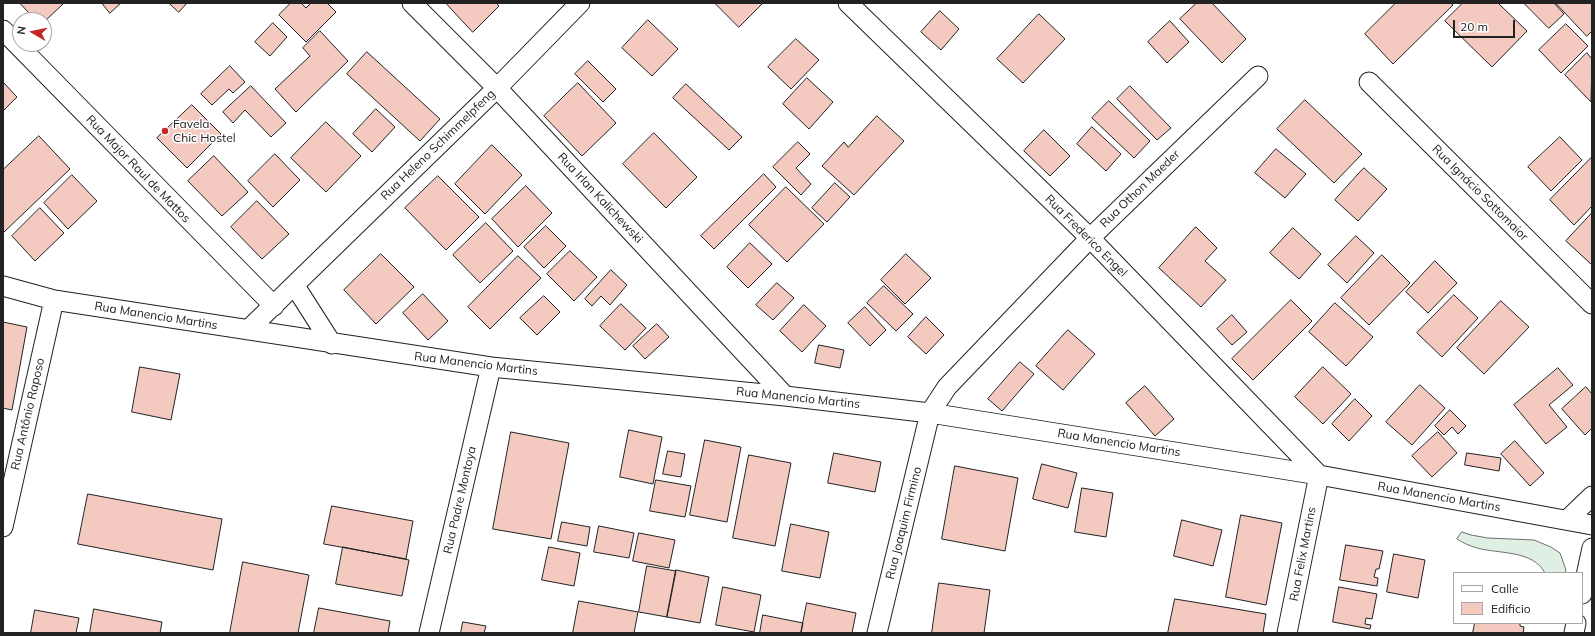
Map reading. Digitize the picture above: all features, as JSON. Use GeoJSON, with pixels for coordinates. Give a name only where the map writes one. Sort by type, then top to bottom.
{"type":"FeatureCollection","features":[{"type":"Feature","properties":{"kind":"street","name":"Rua Irlan Kalichewski"},"geometry":{"type":"LineString","coordinates":[[412,3],[497,88],[785,396]]}},
{"type":"Feature","properties":{"kind":"street","name":"Rua Heleno Schimmelpfeng"},"geometry":{"type":"LineString","coordinates":[[248,330],[295,286],[497,88],[580,3]]}},
{"type":"Feature","properties":{"kind":"street","name":"Rua Frederico Engel"},"geometry":{"type":"LineString","coordinates":[[848,3],[1090,238],[1319,475]]}},
{"type":"Feature","properties":{"kind":"street","name":"Rua Major Raul de Mattos"},"geometry":{"type":"LineString","coordinates":[[3,30],[274,306]]}},
{"type":"Feature","properties":{"kind":"street","name":"Rua Othon Maeder"},"geometry":{"type":"LineString","coordinates":[[930,413],[947,387],[1090,238],[1258,76]]}},
{"type":"Feature","properties":{"kind":"street","name":"Rua Ignácio Sottomaior"},"geometry":{"type":"LineString","coordinates":[[1369,82],[1592,304]]}},
{"type":"Feature","properties":{"kind":"street","name":"Rua Manencio Martins"},"geometry":{"type":"LineString","coordinates":[[3,286],[54,300],[332,344],[491,367],[785,396],[930,413],[1319,475],[1592,525]]}},
{"type":"Feature","properties":{"kind":"street"},"geometry":{"type":"LineString","coordinates":[[295,286],[332,344]]}},
{"type":"Feature","properties":{"kind":"street","name":"Rua Antônio Raposo"},"geometry":{"type":"LineString","coordinates":[[3,527],[8,480],[54,300]]}},
{"type":"Feature","properties":{"kind":"street","name":"Rua Padre Montoya"},"geometry":{"type":"LineString","coordinates":[[429,633],[491,367]]}},
{"type":"Feature","properties":{"kind":"street","name":"Rua Joaquim Firmino"},"geometry":{"type":"LineString","coordinates":[[877,633],[930,413]]}},
{"type":"Feature","properties":{"kind":"street","name":"Rua Felix Martins"},"geometry":{"type":"LineString","coordinates":[[1287,633],[1319,475]]}},
{"type":"Feature","properties":{"kind":"street"},"geometry":{"type":"LineString","coordinates":[[1567,520],[1592,496]]}},
{"type":"Feature","properties":{"kind":"street"},"geometry":{"type":"LineString","coordinates":[[1583,589],[1592,548]]}},
{"type":"Feature","properties":{"kind":"green space"},"geometry":{"type":"Polygon","coordinates":[[[1462,532],[1488,538],[1534,540],[1551,547],[1560,553],[1566,570],[1565,572],[1544,572],[1540,566],[1532,560],[1515,554],[1477,548],[1457,539],[1462,532]]]}},
{"type":"Feature","properties":{"kind":"building"},"geometry":{"type":"Polygon","coordinates":[[[20,3],[64,3],[52,14],[52,12],[28,12],[20,3]]]}},
{"type":"Feature","properties":{"kind":"building"},"geometry":{"type":"Polygon","coordinates":[[[102,3],[121,3],[110,13],[102,3]]]}},
{"type":"Feature","properties":{"kind":"building"},"geometry":{"type":"Polygon","coordinates":[[[169,3],[187,3],[179,12],[169,3]]]}},
{"type":"Feature","properties":{"kind":"building"},"geometry":{"type":"Polygon","coordinates":[[[291,3],[301,3],[306,8],[311,3],[327,3],[336,12],[306,42],[279,15],[291,3]]]}},
{"type":"Feature","properties":{"kind":"building"},"geometry":{"type":"Polygon","coordinates":[[[446,3],[496,3],[499,6],[473,32],[446,3]]]}},
{"type":"Feature","properties":{"kind":"building"},"geometry":{"type":"Polygon","coordinates":[[[715,3],[763,3],[739,27],[715,3]]]}},
{"type":"Feature","properties":{"kind":"building"},"geometry":{"type":"Polygon","coordinates":[[[1197,3],[1212,3],[1246,39],[1222,63],[1180,19],[1197,3]]]}},
{"type":"Feature","properties":{"kind":"building"},"geometry":{"type":"Polygon","coordinates":[[[1396,3],[1450,3],[1453,5],[1393,64],[1365,34],[1396,3]]]}},
{"type":"Feature","properties":{"kind":"building"},"geometry":{"type":"Polygon","coordinates":[[[1463,3],[1498,3],[1527,31],[1492,67],[1445,21],[1463,3]]]}},
{"type":"Feature","properties":{"kind":"building"},"geometry":{"type":"Polygon","coordinates":[[[1524,3],[1554,3],[1564,14],[1549,28],[1524,3]]]}},
{"type":"Feature","properties":{"kind":"building"},"geometry":{"type":"Polygon","coordinates":[[[1556,3],[1592,3],[1592,31],[1587,36],[1556,3]]]}},
{"type":"Feature","properties":{"kind":"building"},"geometry":{"type":"Polygon","coordinates":[[[940,11],[959,29],[941,50],[921,32],[940,11]]]}},
{"type":"Feature","properties":{"kind":"building"},"geometry":{"type":"Polygon","coordinates":[[[1039,14],[1065,39],[1023,83],[997,59],[1039,14]]]}},
{"type":"Feature","properties":{"kind":"building"},"geometry":{"type":"Polygon","coordinates":[[[648,20],[678,49],[652,76],[622,48],[648,20]]]}},
{"type":"Feature","properties":{"kind":"building"},"geometry":{"type":"Polygon","coordinates":[[[1170,21],[1189,42],[1167,63],[1148,42],[1170,21]]]}},
{"type":"Feature","properties":{"kind":"building"},"geometry":{"type":"Polygon","coordinates":[[[273,23],[287,37],[270,56],[255,42],[273,23]]]}},
{"type":"Feature","properties":{"kind":"building"},"geometry":{"type":"Polygon","coordinates":[[[1566,24],[1588,46],[1561,73],[1539,50],[1566,24]]]}},
{"type":"Feature","properties":{"kind":"building"},"geometry":{"type":"Polygon","coordinates":[[[320,31],[348,61],[296,112],[275,89],[310,56],[303,48],[320,31]]]}},
{"type":"Feature","properties":{"kind":"building"},"geometry":{"type":"Polygon","coordinates":[[[796,39],[819,60],[791,89],[768,67],[796,39]]]}},
{"type":"Feature","properties":{"kind":"building"},"geometry":{"type":"Polygon","coordinates":[[[367,52],[440,119],[420,141],[347,74],[367,52]]]}},
{"type":"Feature","properties":{"kind":"building"},"geometry":{"type":"Polygon","coordinates":[[[1587,53],[1592,59],[1591,102],[1565,75],[1587,53]]]}},
{"type":"Feature","properties":{"kind":"building"},"geometry":{"type":"Polygon","coordinates":[[[588,61],[616,89],[603,102],[575,74],[588,61]]]}},
{"type":"Feature","properties":{"kind":"building"},"geometry":{"type":"Polygon","coordinates":[[[230,66],[245,82],[233,93],[229,89],[212,105],[201,94],[230,66]]]}},
{"type":"Feature","properties":{"kind":"building"},"geometry":{"type":"Polygon","coordinates":[[[807,78],[833,102],[809,129],[783,104],[807,78]]]}},
{"type":"Feature","properties":{"kind":"building"},"geometry":{"type":"Polygon","coordinates":[[[3,82],[17,97],[3,111],[3,82]]]}},
{"type":"Feature","properties":{"kind":"building"},"geometry":{"type":"Polygon","coordinates":[[[578,83],[616,123],[582,156],[544,116],[578,83]]]}},
{"type":"Feature","properties":{"kind":"building"},"geometry":{"type":"Polygon","coordinates":[[[686,84],[742,137],[729,150],[673,98],[686,84]]]}},
{"type":"Feature","properties":{"kind":"building"},"geometry":{"type":"Polygon","coordinates":[[[251,86],[286,123],[271,137],[245,110],[233,123],[223,112],[251,86]]]}},
{"type":"Feature","properties":{"kind":"building"},"geometry":{"type":"Polygon","coordinates":[[[1130,86],[1171,128],[1157,140],[1117,99],[1130,86]]]}},
{"type":"Feature","properties":{"kind":"building"},"geometry":{"type":"Polygon","coordinates":[[[1305,100],[1362,154],[1334,183],[1277,129],[1305,100]]]}},
{"type":"Feature","properties":{"kind":"building"},"geometry":{"type":"Polygon","coordinates":[[[1109,101],[1150,141],[1134,158],[1092,118],[1109,101]]]}},
{"type":"Feature","properties":{"kind":"building"},"geometry":{"type":"Polygon","coordinates":[[[192,105],[221,134],[187,168],[157,138],[192,105]]]}},
{"type":"Feature","properties":{"kind":"building"},"geometry":{"type":"Polygon","coordinates":[[[376,109],[395,127],[372,152],[353,134],[376,109]]]}},
{"type":"Feature","properties":{"kind":"building"},"geometry":{"type":"Polygon","coordinates":[[[877,116],[904,141],[854,195],[822,166],[844,142],[848,147],[877,116]]]}},
{"type":"Feature","properties":{"kind":"building"},"geometry":{"type":"Polygon","coordinates":[[[326,122],[361,156],[326,192],[291,158],[326,122]]]}},
{"type":"Feature","properties":{"kind":"building"},"geometry":{"type":"Polygon","coordinates":[[[1092,127],[1121,154],[1106,171],[1077,144],[1092,127]]]}},
{"type":"Feature","properties":{"kind":"building"},"geometry":{"type":"Polygon","coordinates":[[[1044,130],[1070,156],[1050,176],[1024,151],[1044,130]]]}},
{"type":"Feature","properties":{"kind":"building"},"geometry":{"type":"Polygon","coordinates":[[[654,133],[697,177],[666,208],[623,164],[654,133]]]}},
{"type":"Feature","properties":{"kind":"building"},"geometry":{"type":"Polygon","coordinates":[[[39,136],[70,169],[3,233],[3,170],[39,136]]]}},
{"type":"Feature","properties":{"kind":"building"},"geometry":{"type":"Polygon","coordinates":[[[1560,137],[1582,160],[1551,191],[1528,167],[1560,137]]]}},
{"type":"Feature","properties":{"kind":"building"},"geometry":{"type":"Polygon","coordinates":[[[798,142],[810,154],[796,168],[811,184],[801,195],[773,167],[798,142]]]}},
{"type":"Feature","properties":{"kind":"building"},"geometry":{"type":"Polygon","coordinates":[[[492,145],[522,175],[485,214],[455,184],[492,145]]]}},
{"type":"Feature","properties":{"kind":"building"},"geometry":{"type":"Polygon","coordinates":[[[1276,149],[1306,174],[1285,198],[1255,173],[1276,149]]]}},
{"type":"Feature","properties":{"kind":"building"},"geometry":{"type":"Polygon","coordinates":[[[275,154],[300,180],[273,207],[248,181],[275,154]]]}},
{"type":"Feature","properties":{"kind":"building"},"geometry":{"type":"Polygon","coordinates":[[[214,156],[248,192],[222,216],[188,181],[214,156]]]}},
{"type":"Feature","properties":{"kind":"building"},"geometry":{"type":"Polygon","coordinates":[[[1592,157],[1592,206],[1574,225],[1550,200],[1592,157]]]}},
{"type":"Feature","properties":{"kind":"building"},"geometry":{"type":"Polygon","coordinates":[[[1364,168],[1387,189],[1358,221],[1335,200],[1364,168]]]}},
{"type":"Feature","properties":{"kind":"building"},"geometry":{"type":"Polygon","coordinates":[[[764,174],[776,187],[714,249],[701,236],[764,174]]]}},
{"type":"Feature","properties":{"kind":"building"},"geometry":{"type":"Polygon","coordinates":[[[72,175],[97,201],[68,229],[44,203],[72,175]]]}},
{"type":"Feature","properties":{"kind":"building"},"geometry":{"type":"Polygon","coordinates":[[[438,176],[479,217],[446,250],[405,208],[438,176]]]}},
{"type":"Feature","properties":{"kind":"building"},"geometry":{"type":"Polygon","coordinates":[[[835,183],[850,197],[827,222],[812,208],[835,183]]]}},
{"type":"Feature","properties":{"kind":"building"},"geometry":{"type":"Polygon","coordinates":[[[526,186],[552,213],[518,247],[492,219],[526,186]]]}},
{"type":"Feature","properties":{"kind":"building"},"geometry":{"type":"Polygon","coordinates":[[[786,187],[824,224],[787,262],[749,225],[786,187]]]}},
{"type":"Feature","properties":{"kind":"building"},"geometry":{"type":"Polygon","coordinates":[[[257,201],[289,234],[262,259],[231,227],[257,201]]]}},
{"type":"Feature","properties":{"kind":"building"},"geometry":{"type":"Polygon","coordinates":[[[40,208],[64,233],[35,261],[12,236],[40,208]]]}},
{"type":"Feature","properties":{"kind":"building"},"geometry":{"type":"Polygon","coordinates":[[[1592,213],[1592,265],[1566,241],[1592,213]]]}},
{"type":"Feature","properties":{"kind":"building"},"geometry":{"type":"Polygon","coordinates":[[[486,223],[513,251],[480,283],[453,255],[486,223]]]}},
{"type":"Feature","properties":{"kind":"building"},"geometry":{"type":"Polygon","coordinates":[[[546,226],[566,246],[544,268],[524,247],[546,226]]]}},
{"type":"Feature","properties":{"kind":"building"},"geometry":{"type":"Polygon","coordinates":[[[1196,227],[1217,248],[1205,261],[1226,280],[1201,307],[1159,268],[1196,227]]]}},
{"type":"Feature","properties":{"kind":"building"},"geometry":{"type":"Polygon","coordinates":[[[1293,228],[1321,254],[1299,279],[1270,253],[1293,228]]]}},
{"type":"Feature","properties":{"kind":"building"},"geometry":{"type":"Polygon","coordinates":[[[1356,236],[1374,253],[1347,283],[1328,265],[1356,236]]]}},
{"type":"Feature","properties":{"kind":"building"},"geometry":{"type":"Polygon","coordinates":[[[750,243],[772,264],[748,288],[727,267],[750,243]]]}},
{"type":"Feature","properties":{"kind":"building"},"geometry":{"type":"Polygon","coordinates":[[[570,251],[597,277],[574,301],[547,274],[570,251]]]}},
{"type":"Feature","properties":{"kind":"building"},"geometry":{"type":"Polygon","coordinates":[[[381,254],[414,287],[376,324],[344,290],[381,254]]]}},
{"type":"Feature","properties":{"kind":"building"},"geometry":{"type":"Polygon","coordinates":[[[906,254],[931,278],[905,304],[881,280],[906,254]]]}},
{"type":"Feature","properties":{"kind":"building"},"geometry":{"type":"Polygon","coordinates":[[[1382,255],[1410,283],[1369,325],[1341,298],[1382,255]]]}},
{"type":"Feature","properties":{"kind":"building"},"geometry":{"type":"Polygon","coordinates":[[[518,256],[541,278],[490,329],[468,307],[518,256]]]}},
{"type":"Feature","properties":{"kind":"building"},"geometry":{"type":"Polygon","coordinates":[[[1435,261],[1457,283],[1428,313],[1406,292],[1435,261]]]}},
{"type":"Feature","properties":{"kind":"building"},"geometry":{"type":"Polygon","coordinates":[[[611,270],[627,285],[610,305],[601,296],[592,306],[585,299],[611,270]]]}},
{"type":"Feature","properties":{"kind":"building"},"geometry":{"type":"Polygon","coordinates":[[[777,283],[794,298],[773,320],[756,305],[777,283]]]}},
{"type":"Feature","properties":{"kind":"building"},"geometry":{"type":"Polygon","coordinates":[[[884,286],[913,314],[896,331],[867,303],[884,286]]]}},
{"type":"Feature","properties":{"kind":"building"},"geometry":{"type":"Polygon","coordinates":[[[423,294],[448,321],[428,340],[403,313],[423,294]]]}},
{"type":"Feature","properties":{"kind":"building"},"geometry":{"type":"Polygon","coordinates":[[[1454,295],[1478,318],[1442,357],[1417,333],[1454,295]]]}},
{"type":"Feature","properties":{"kind":"building"},"geometry":{"type":"Polygon","coordinates":[[[544,296],[560,312],[537,335],[520,318],[544,296]]]}},
{"type":"Feature","properties":{"kind":"building"},"geometry":{"type":"Polygon","coordinates":[[[1291,300],[1312,321],[1253,380],[1232,359],[1291,300]]]}},
{"type":"Feature","properties":{"kind":"building"},"geometry":{"type":"Polygon","coordinates":[[[1501,301],[1529,327],[1484,374],[1457,348],[1501,301]]]}},
{"type":"Feature","properties":{"kind":"building"},"geometry":{"type":"Polygon","coordinates":[[[1335,303],[1373,337],[1346,366],[1309,332],[1335,303]]]}},
{"type":"Feature","properties":{"kind":"building"},"geometry":{"type":"Polygon","coordinates":[[[621,304],[646,328],[625,350],[600,326],[621,304]]]}},
{"type":"Feature","properties":{"kind":"building"},"geometry":{"type":"Polygon","coordinates":[[[804,305],[826,326],[802,352],[780,331],[804,305]]]}},
{"type":"Feature","properties":{"kind":"building"},"geometry":{"type":"Polygon","coordinates":[[[865,307],[886,330],[870,346],[848,323],[865,307]]]}},
{"type":"Feature","properties":{"kind":"building"},"geometry":{"type":"Polygon","coordinates":[[[1232,315],[1247,332],[1232,345],[1217,329],[1232,315]]]}},
{"type":"Feature","properties":{"kind":"building"},"geometry":{"type":"Polygon","coordinates":[[[926,317],[944,335],[926,354],[908,337],[926,317]]]}},
{"type":"Feature","properties":{"kind":"building"},"geometry":{"type":"Polygon","coordinates":[[[3,322],[27,327],[12,410],[3,408],[3,322]]]}},
{"type":"Feature","properties":{"kind":"building"},"geometry":{"type":"Polygon","coordinates":[[[657,324],[669,337],[645,359],[633,346],[657,324]]]}},
{"type":"Feature","properties":{"kind":"building"},"geometry":{"type":"Polygon","coordinates":[[[1068,330],[1095,354],[1063,390],[1036,366],[1068,330]]]}},
{"type":"Feature","properties":{"kind":"building"},"geometry":{"type":"Polygon","coordinates":[[[819,345],[844,350],[840,368],[815,363],[819,345]]]}},
{"type":"Feature","properties":{"kind":"building"},"geometry":{"type":"Polygon","coordinates":[[[1020,362],[1034,374],[1002,411],[988,399],[1020,362]]]}},
{"type":"Feature","properties":{"kind":"building"},"geometry":{"type":"Polygon","coordinates":[[[140,367],[180,374],[171,420],[132,412],[140,367]]]}},
{"type":"Feature","properties":{"kind":"building"},"geometry":{"type":"Polygon","coordinates":[[[1323,367],[1351,394],[1323,424],[1295,397],[1323,367]]]}},
{"type":"Feature","properties":{"kind":"building"},"geometry":{"type":"Polygon","coordinates":[[[1558,368],[1573,385],[1549,405],[1567,427],[1546,444],[1514,405],[1558,368]]]}},
{"type":"Feature","properties":{"kind":"building"},"geometry":{"type":"Polygon","coordinates":[[[1420,385],[1445,408],[1412,445],[1386,422],[1420,385]]]}},
{"type":"Feature","properties":{"kind":"building"},"geometry":{"type":"Polygon","coordinates":[[[1145,386],[1174,419],[1155,436],[1126,403],[1145,386]]]}},
{"type":"Feature","properties":{"kind":"building"},"geometry":{"type":"Polygon","coordinates":[[[1586,387],[1592,394],[1592,428],[1585,435],[1562,409],[1586,387]]]}},
{"type":"Feature","properties":{"kind":"building"},"geometry":{"type":"Polygon","coordinates":[[[1355,399],[1372,416],[1349,441],[1332,424],[1355,399]]]}},
{"type":"Feature","properties":{"kind":"building"},"geometry":{"type":"Polygon","coordinates":[[[1450,410],[1466,426],[1458,434],[1452,427],[1444,435],[1435,426],[1450,410]]]}},
{"type":"Feature","properties":{"kind":"building"},"geometry":{"type":"Polygon","coordinates":[[[629,430],[662,437],[653,484],[620,477],[629,430]]]}},
{"type":"Feature","properties":{"kind":"building"},"geometry":{"type":"Polygon","coordinates":[[[511,432],[569,443],[551,539],[493,529],[511,432]]]}},
{"type":"Feature","properties":{"kind":"building"},"geometry":{"type":"Polygon","coordinates":[[[1438,432],[1457,453],[1432,477],[1412,456],[1438,432]]]}},
{"type":"Feature","properties":{"kind":"building"},"geometry":{"type":"Polygon","coordinates":[[[705,440],[741,447],[727,522],[690,515],[705,440]]]}},
{"type":"Feature","properties":{"kind":"building"},"geometry":{"type":"Polygon","coordinates":[[[1515,441],[1544,473],[1530,486],[1501,454],[1515,441]]]}},
{"type":"Feature","properties":{"kind":"building"},"geometry":{"type":"Polygon","coordinates":[[[668,451],[685,454],[681,477],[663,474],[668,451]]]}},
{"type":"Feature","properties":{"kind":"building"},"geometry":{"type":"Polygon","coordinates":[[[834,453],[881,462],[875,492],[828,483],[834,453]]]}},
{"type":"Feature","properties":{"kind":"building"},"geometry":{"type":"Polygon","coordinates":[[[1467,453],[1501,458],[1499,471],[1465,465],[1467,453]]]}},
{"type":"Feature","properties":{"kind":"building"},"geometry":{"type":"Polygon","coordinates":[[[749,455],[791,463],[775,546],[733,538],[749,455]]]}},
{"type":"Feature","properties":{"kind":"building"},"geometry":{"type":"Polygon","coordinates":[[[1042,464],[1077,473],[1068,508],[1033,499],[1042,464]]]}},
{"type":"Feature","properties":{"kind":"building"},"geometry":{"type":"Polygon","coordinates":[[[955,466],[1018,478],[1005,551],[942,539],[955,466]]]}},
{"type":"Feature","properties":{"kind":"building"},"geometry":{"type":"Polygon","coordinates":[[[656,480],[691,486],[685,517],[650,511],[656,480]]]}},
{"type":"Feature","properties":{"kind":"building"},"geometry":{"type":"Polygon","coordinates":[[[1082,488],[1113,493],[1106,537],[1075,532],[1082,488]]]}},
{"type":"Feature","properties":{"kind":"building"},"geometry":{"type":"Polygon","coordinates":[[[88,494],[222,519],[213,570],[78,544],[88,494]]]}},
{"type":"Feature","properties":{"kind":"building"},"geometry":{"type":"Polygon","coordinates":[[[332,506],[413,521],[406,559],[324,544],[332,506]]]}},
{"type":"Feature","properties":{"kind":"building"},"geometry":{"type":"Polygon","coordinates":[[[1241,515],[1282,523],[1266,605],[1226,597],[1241,515]]]}},
{"type":"Feature","properties":{"kind":"building"},"geometry":{"type":"Polygon","coordinates":[[[1182,520],[1222,530],[1213,566],[1174,556],[1182,520]]]}},
{"type":"Feature","properties":{"kind":"building"},"geometry":{"type":"Polygon","coordinates":[[[562,522],[590,527],[587,546],[558,541],[562,522]]]}},
{"type":"Feature","properties":{"kind":"building"},"geometry":{"type":"Polygon","coordinates":[[[791,524],[829,532],[820,578],[782,571],[791,524]]]}},
{"type":"Feature","properties":{"kind":"building"},"geometry":{"type":"Polygon","coordinates":[[[599,526],[634,533],[629,558],[594,552],[599,526]]]}},
{"type":"Feature","properties":{"kind":"building"},"geometry":{"type":"Polygon","coordinates":[[[639,533],[675,540],[669,568],[633,561],[639,533]]]}},
{"type":"Feature","properties":{"kind":"building"},"geometry":{"type":"Polygon","coordinates":[[[1346,545],[1383,551],[1379,569],[1376,569],[1374,577],[1378,578],[1377,586],[1340,580],[1346,545]]]}},
{"type":"Feature","properties":{"kind":"building"},"geometry":{"type":"Polygon","coordinates":[[[343,547],[409,560],[402,596],[336,584],[343,547]]]}},
{"type":"Feature","properties":{"kind":"building"},"geometry":{"type":"Polygon","coordinates":[[[549,547],[580,553],[574,586],[542,580],[549,547]]]}},
{"type":"Feature","properties":{"kind":"building"},"geometry":{"type":"Polygon","coordinates":[[[1394,554],[1425,560],[1418,598],[1387,592],[1394,554]]]}},
{"type":"Feature","properties":{"kind":"building"},"geometry":{"type":"Polygon","coordinates":[[[243,562],[309,575],[298,633],[230,633],[243,562]]]}},
{"type":"Feature","properties":{"kind":"building"},"geometry":{"type":"Polygon","coordinates":[[[647,566],[676,571],[667,617],[639,612],[647,566]]]}},
{"type":"Feature","properties":{"kind":"building"},"geometry":{"type":"Polygon","coordinates":[[[676,570],[709,577],[700,623],[667,617],[676,570]]]}},
{"type":"Feature","properties":{"kind":"building"},"geometry":{"type":"Polygon","coordinates":[[[939,583],[990,590],[984,633],[932,633],[939,583]]]}},
{"type":"Feature","properties":{"kind":"building"},"geometry":{"type":"Polygon","coordinates":[[[723,587],[761,595],[754,632],[716,625],[723,587]]]}},
{"type":"Feature","properties":{"kind":"building"},"geometry":{"type":"Polygon","coordinates":[[[1339,587],[1377,594],[1372,619],[1366,618],[1365,624],[1371,625],[1370,629],[1333,622],[1339,587]]]}},
{"type":"Feature","properties":{"kind":"building"},"geometry":{"type":"Polygon","coordinates":[[[1175,599],[1266,614],[1263,633],[1168,633],[1175,599]]]}},
{"type":"Feature","properties":{"kind":"building"},"geometry":{"type":"Polygon","coordinates":[[[579,601],[638,612],[634,633],[573,633],[579,601]]]}},
{"type":"Feature","properties":{"kind":"building"},"geometry":{"type":"Polygon","coordinates":[[[807,603],[856,613],[852,633],[801,633],[807,603]]]}},
{"type":"Feature","properties":{"kind":"building"},"geometry":{"type":"Polygon","coordinates":[[[319,608],[390,621],[388,633],[314,633],[319,608]]]}},
{"type":"Feature","properties":{"kind":"building"},"geometry":{"type":"Polygon","coordinates":[[[94,609],[162,622],[160,633],[90,633],[94,609]]]}},
{"type":"Feature","properties":{"kind":"building"},"geometry":{"type":"Polygon","coordinates":[[[35,610],[79,618],[76,633],[31,633],[35,610]]]}},
{"type":"Feature","properties":{"kind":"building"},"geometry":{"type":"Polygon","coordinates":[[[763,615],[803,623],[801,633],[760,633],[763,615]]]}},
{"type":"Feature","properties":{"kind":"building"},"geometry":{"type":"Polygon","coordinates":[[[463,622],[486,626],[484,633],[461,633],[463,622]]]}},
{"type":"Feature","properties":{"kind":"building"},"geometry":{"type":"Polygon","coordinates":[[[1475,624],[1520,624],[1520,626],[1524,627],[1523,633],[1473,633],[1475,624]]]}},
{"type":"Feature","properties":{"kind":"place","name":"Favela Chic Hostel"},"geometry":{"type":"Point","coordinates":[165,131]}}]}
